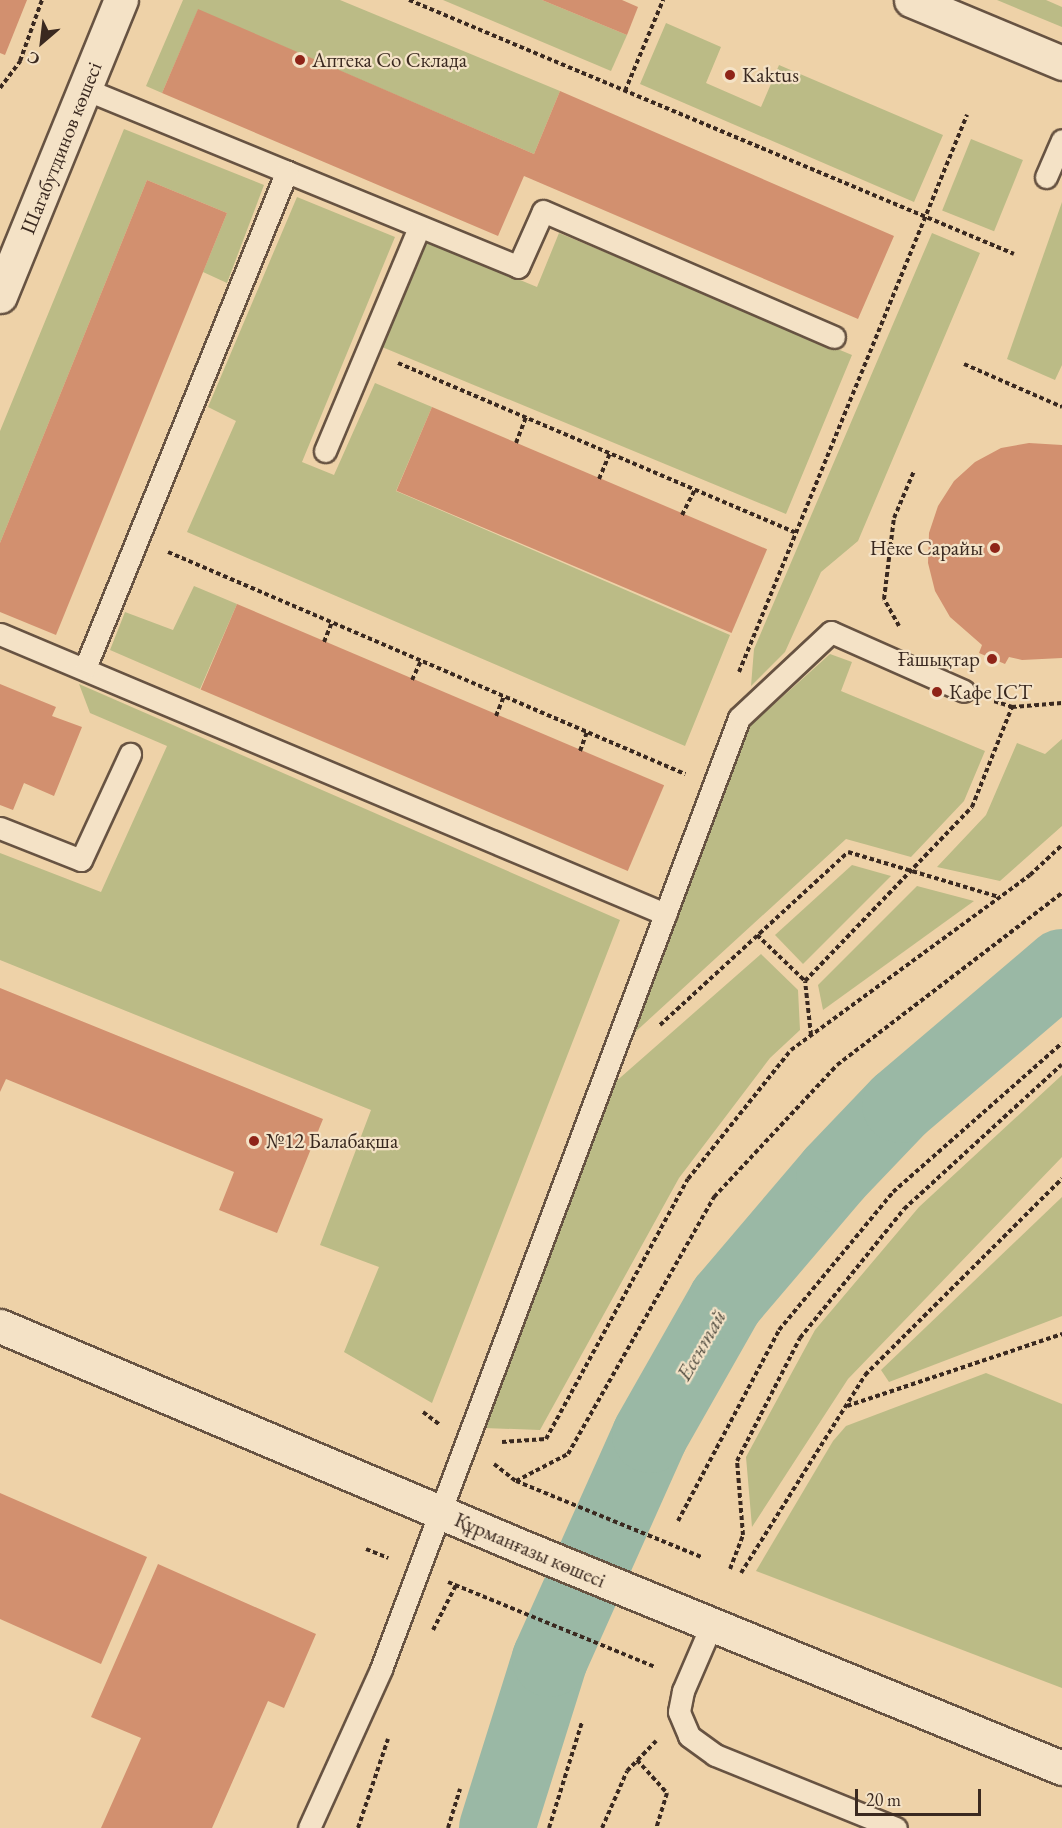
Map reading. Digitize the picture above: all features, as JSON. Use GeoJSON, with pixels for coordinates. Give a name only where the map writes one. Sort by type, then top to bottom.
{"type":"FeatureCollection","features":[{"type":"Feature","properties":{"kind":"street","name":"Шагабутдинов көшесі"},"geometry":{"type":"LineString","coordinates":[[0,296],[121,0]]}},
{"type":"Feature","properties":{"kind":"street"},"geometry":{"type":"LineString","coordinates":[[911,0],[1062,63]]}},
{"type":"Feature","properties":{"kind":"street","name":"Құрманғазы көшесі"},"geometry":{"type":"LineString","coordinates":[[0,1326],[711,1626],[1062,1768]]}},
{"type":"Feature","properties":{"kind":"lane"},"geometry":{"type":"LineString","coordinates":[[85,88],[518,267],[543,211],[834,337]]}},
{"type":"Feature","properties":{"kind":"lane"},"geometry":{"type":"LineString","coordinates":[[1046,177],[1062,140]]}},
{"type":"Feature","properties":{"kind":"lane"},"geometry":{"type":"LineString","coordinates":[[85,668],[287,171]]}},
{"type":"Feature","properties":{"kind":"lane"},"geometry":{"type":"LineString","coordinates":[[325,451],[419,227]]}},
{"type":"Feature","properties":{"kind":"lane"},"geometry":{"type":"LineString","coordinates":[[309,1828],[381,1669],[739,718],[831,632],[964,691]]}},
{"type":"Feature","properties":{"kind":"lane"},"geometry":{"type":"LineString","coordinates":[[0,634],[665,914]]}},
{"type":"Feature","properties":{"kind":"lane"},"geometry":{"type":"LineString","coordinates":[[0,828],[81,860],[130,754]]}},
{"type":"Feature","properties":{"kind":"lane"},"geometry":{"type":"LineString","coordinates":[[711,1626],[683,1691],[679,1712],[690,1736],[715,1755],[897,1828]]}},
{"type":"Feature","properties":{"kind":"path"},"geometry":{"type":"LineString","coordinates":[[0,88],[20,61],[42,0]]}},
{"type":"Feature","properties":{"kind":"path"},"geometry":{"type":"LineString","coordinates":[[409,0],[1014,254]]}},
{"type":"Feature","properties":{"kind":"path"},"geometry":{"type":"LineString","coordinates":[[625,91],[663,0]]}},
{"type":"Feature","properties":{"kind":"path"},"geometry":{"type":"LineString","coordinates":[[739,718],[739,666],[967,115]]}},
{"type":"Feature","properties":{"kind":"path"},"geometry":{"type":"LineString","coordinates":[[368,350],[795,532]]}},
{"type":"Feature","properties":{"kind":"path"},"geometry":{"type":"LineString","coordinates":[[964,364],[1062,407]]}},
{"type":"Feature","properties":{"kind":"path"},"geometry":{"type":"LineString","coordinates":[[516,443],[526,417]]}},
{"type":"Feature","properties":{"kind":"path"},"geometry":{"type":"LineString","coordinates":[[599,479],[610,453]]}},
{"type":"Feature","properties":{"kind":"path"},"geometry":{"type":"LineString","coordinates":[[894,518],[914,471]]}},
{"type":"Feature","properties":{"kind":"path"},"geometry":{"type":"LineString","coordinates":[[682,515],[695,489]]}},
{"type":"Feature","properties":{"kind":"path"},"geometry":{"type":"LineString","coordinates":[[137,538],[713,786]]}},
{"type":"Feature","properties":{"kind":"path"},"geometry":{"type":"LineString","coordinates":[[324,642],[332,622]]}},
{"type":"Feature","properties":{"kind":"path"},"geometry":{"type":"LineString","coordinates":[[412,680],[421,661]]}},
{"type":"Feature","properties":{"kind":"path"},"geometry":{"type":"LineString","coordinates":[[496,716],[504,696]]}},
{"type":"Feature","properties":{"kind":"path"},"geometry":{"type":"LineString","coordinates":[[805,981],[972,807],[1012,707]]}},
{"type":"Feature","properties":{"kind":"path"},"geometry":{"type":"LineString","coordinates":[[580,751],[587,732]]}},
{"type":"Feature","properties":{"kind":"path"},"geometry":{"type":"LineString","coordinates":[[465,1444],[546,1439],[688,1179],[791,1050],[999,897],[1062,845]]}},
{"type":"Feature","properties":{"kind":"path"},"geometry":{"type":"LineString","coordinates":[[655,1030],[848,852],[999,897]]}},
{"type":"Feature","properties":{"kind":"path"},"geometry":{"type":"LineString","coordinates":[[516,1480],[568,1454],[714,1197],[837,1065],[1062,893]]}},
{"type":"Feature","properties":{"kind":"path"},"geometry":{"type":"LineString","coordinates":[[757,935],[805,981],[811,1035]]}},
{"type":"Feature","properties":{"kind":"path"},"geometry":{"type":"LineString","coordinates":[[678,1521],[779,1330],[893,1192],[1062,1042]]}},
{"type":"Feature","properties":{"kind":"path"},"geometry":{"type":"LineString","coordinates":[[730,1569],[743,1535],[737,1461],[800,1338],[904,1209],[1062,1064]]}},
{"type":"Feature","properties":{"kind":"path"},"geometry":{"type":"LineString","coordinates":[[741,1573],[865,1375],[1062,1179]]}},
{"type":"Feature","properties":{"kind":"path"},"geometry":{"type":"LineString","coordinates":[[845,1407],[1062,1334]]}},
{"type":"Feature","properties":{"kind":"path"},"geometry":{"type":"LineString","coordinates":[[423,1412],[516,1480],[701,1557]]}},
{"type":"Feature","properties":{"kind":"path"},"geometry":{"type":"LineString","coordinates":[[498,1602],[655,1667]]}},
{"type":"Feature","properties":{"kind":"path"},"geometry":{"type":"LineString","coordinates":[[549,1828],[582,1722]]}},
{"type":"Feature","properties":{"kind":"path"},"geometry":{"type":"LineString","coordinates":[[602,1828],[627,1771],[663,1733]]}},
{"type":"Feature","properties":{"kind":"path"},"geometry":{"type":"LineString","coordinates":[[637,1760],[667,1793],[656,1828]]}},
{"type":"Feature","properties":{"kind":"path"},"geometry":{"type":"LineString","coordinates":[[448,1828],[460,1789]]}},
{"type":"Feature","properties":{"kind":"green space"},"geometry":{"type":"Polygon","coordinates":[[[183,0],[340,0],[560,91],[534,154],[198,10],[162,93],[146,86],[183,0]]]}},
{"type":"Feature","properties":{"kind":"green space"},"geometry":{"type":"Polygon","coordinates":[[[443,0],[542,0],[627,35],[611,71],[443,0]]]}},
{"type":"Feature","properties":{"kind":"green space"},"geometry":{"type":"Polygon","coordinates":[[[997,0],[1046,0],[1062,7],[1062,27],[997,0]]]}},
{"type":"Feature","properties":{"kind":"green space"},"geometry":{"type":"Polygon","coordinates":[[[666,23],[721,47],[706,83],[761,107],[779,65],[943,135],[914,202],[640,84],[666,23]]]}},
{"type":"Feature","properties":{"kind":"green space"},"geometry":{"type":"Polygon","coordinates":[[[124,129],[264,185],[227,283],[203,272],[227,213],[147,180],[0,543],[0,431],[124,129]]]}},
{"type":"Feature","properties":{"kind":"green space"},"geometry":{"type":"Polygon","coordinates":[[[971,139],[1023,160],[994,231],[942,210],[971,139]]]}},
{"type":"Feature","properties":{"kind":"green space"},"geometry":{"type":"Polygon","coordinates":[[[297,197],[395,237],[302,462],[334,475],[375,383],[432,407],[396,491],[730,635],[685,746],[187,532],[236,421],[208,407],[297,197]]]}},
{"type":"Feature","properties":{"kind":"green space"},"geometry":{"type":"Polygon","coordinates":[[[1062,202],[1062,365],[1055,380],[1007,359],[1062,202]]]}},
{"type":"Feature","properties":{"kind":"green space"},"geometry":{"type":"Polygon","coordinates":[[[559,233],[852,355],[786,514],[382,347],[426,241],[537,287],[559,233]]]}},
{"type":"Feature","properties":{"kind":"green space"},"geometry":{"type":"Polygon","coordinates":[[[932,233],[980,253],[858,541],[821,572],[785,652],[751,686],[754,649],[932,233]]]}},
{"type":"Feature","properties":{"kind":"green space"},"geometry":{"type":"Polygon","coordinates":[[[194,586],[237,604],[200,689],[110,650],[125,612],[173,630],[194,586]]]}},
{"type":"Feature","properties":{"kind":"green space"},"geometry":{"type":"Polygon","coordinates":[[[830,654],[852,662],[841,691],[985,751],[964,801],[911,857],[846,839],[632,1035],[749,727],[830,654]]]}},
{"type":"Feature","properties":{"kind":"green space"},"geometry":{"type":"Polygon","coordinates":[[[79,684],[620,920],[432,1403],[344,1352],[379,1267],[320,1245],[371,1110],[0,960],[0,853],[101,892],[167,746],[90,713],[79,684]]]}},
{"type":"Feature","properties":{"kind":"green space"},"geometry":{"type":"Polygon","coordinates":[[[1062,739],[1062,826],[1000,881],[937,867],[986,815],[1017,743],[1045,754],[1062,739]]]}},
{"type":"Feature","properties":{"kind":"green space"},"geometry":{"type":"Polygon","coordinates":[[[852,865],[891,876],[803,964],[775,935],[852,865]]]}},
{"type":"Feature","properties":{"kind":"green space"},"geometry":{"type":"Polygon","coordinates":[[[917,886],[974,901],[823,1010],[818,985],[917,886]]]}},
{"type":"Feature","properties":{"kind":"green space"},"geometry":{"type":"Polygon","coordinates":[[[761,954],[798,990],[800,1030],[770,1058],[679,1178],[540,1430],[484,1428],[613,1084],[761,954]]]}},
{"type":"Feature","properties":{"kind":"green space"},"geometry":{"type":"Polygon","coordinates":[[[1062,1075],[1062,1157],[848,1379],[752,1527],[746,1457],[815,1330],[919,1207],[1062,1075]]]}},
{"type":"Feature","properties":{"kind":"green space"},"geometry":{"type":"Polygon","coordinates":[[[1062,1197],[1062,1316],[889,1382],[881,1370],[1062,1197]]]}},
{"type":"Feature","properties":{"kind":"green space"},"geometry":{"type":"Polygon","coordinates":[[[986,1373],[1062,1404],[1062,1688],[756,1571],[833,1441],[846,1426],[986,1373]]]}},
{"type":"Feature","properties":{"kind":"building"},"geometry":{"type":"Polygon","coordinates":[[[0,0],[27,0],[5,55],[0,53],[0,0]]]}},
{"type":"Feature","properties":{"kind":"building"},"geometry":{"type":"Polygon","coordinates":[[[542,0],[622,0],[638,7],[627,35],[542,0]]]}},
{"type":"Feature","properties":{"kind":"building"},"geometry":{"type":"Polygon","coordinates":[[[198,9],[534,154],[560,91],[894,236],[858,319],[524,176],[498,236],[162,93],[198,9]]]}},
{"type":"Feature","properties":{"kind":"building"},"geometry":{"type":"Polygon","coordinates":[[[147,180],[227,213],[56,635],[0,612],[0,543],[147,180]]]}},
{"type":"Feature","properties":{"kind":"building"},"geometry":{"type":"Polygon","coordinates":[[[432,407],[767,549],[732,633],[396,491],[432,407]]]}},
{"type":"Feature","properties":{"kind":"building","name":"Неке Сарайы"},"geometry":{"type":"Polygon","coordinates":[[[1029,443],[1062,445],[1062,658],[1022,660],[1009,657],[1005,664],[979,653],[982,645],[950,617],[935,591],[928,563],[929,533],[938,506],[954,481],[975,462],[1001,448],[1029,443]]]}},
{"type":"Feature","properties":{"kind":"building"},"geometry":{"type":"Polygon","coordinates":[[[237,604],[664,785],[628,871],[201,690],[237,604]]]}},
{"type":"Feature","properties":{"kind":"building"},"geometry":{"type":"Polygon","coordinates":[[[0,684],[56,707],[52,716],[82,727],[54,796],[24,783],[13,810],[0,805],[0,684]]]}},
{"type":"Feature","properties":{"kind":"building"},"geometry":{"type":"Polygon","coordinates":[[[0,988],[323,1119],[277,1233],[219,1210],[234,1172],[6,1079],[0,1092],[0,988]]]}},
{"type":"Feature","properties":{"kind":"building"},"geometry":{"type":"Polygon","coordinates":[[[0,1493],[147,1557],[101,1664],[0,1619],[0,1493]]]}},
{"type":"Feature","properties":{"kind":"building"},"geometry":{"type":"Polygon","coordinates":[[[158,1564],[316,1634],[284,1708],[268,1701],[212,1828],[101,1828],[141,1738],[91,1717],[158,1564]]]}},
{"type":"Feature","properties":{"kind":"waterway","name":"Есентай"},"geometry":{"type":"LineString","coordinates":[[497,1828],[550,1659],[650,1435],[726,1301],[834,1174],[900,1105],[1062,967]]}},
{"type":"Feature","properties":{"kind":"place","name":"Аптека Со Склада"},"geometry":{"type":"Point","coordinates":[300,60]}},
{"type":"Feature","properties":{"kind":"place","name":"Kaktus"},"geometry":{"type":"Point","coordinates":[730,75]}},
{"type":"Feature","properties":{"kind":"place","name":"Неке Сарайы"},"geometry":{"type":"Point","coordinates":[995,548]}},
{"type":"Feature","properties":{"kind":"place","name":"Ғашықтар"},"geometry":{"type":"Point","coordinates":[992,659]}},
{"type":"Feature","properties":{"kind":"place","name":"Кафе ICT"},"geometry":{"type":"Point","coordinates":[937,692]}},
{"type":"Feature","properties":{"kind":"place","name":"№12 Балабақша"},"geometry":{"type":"Point","coordinates":[254,1141]}}]}
